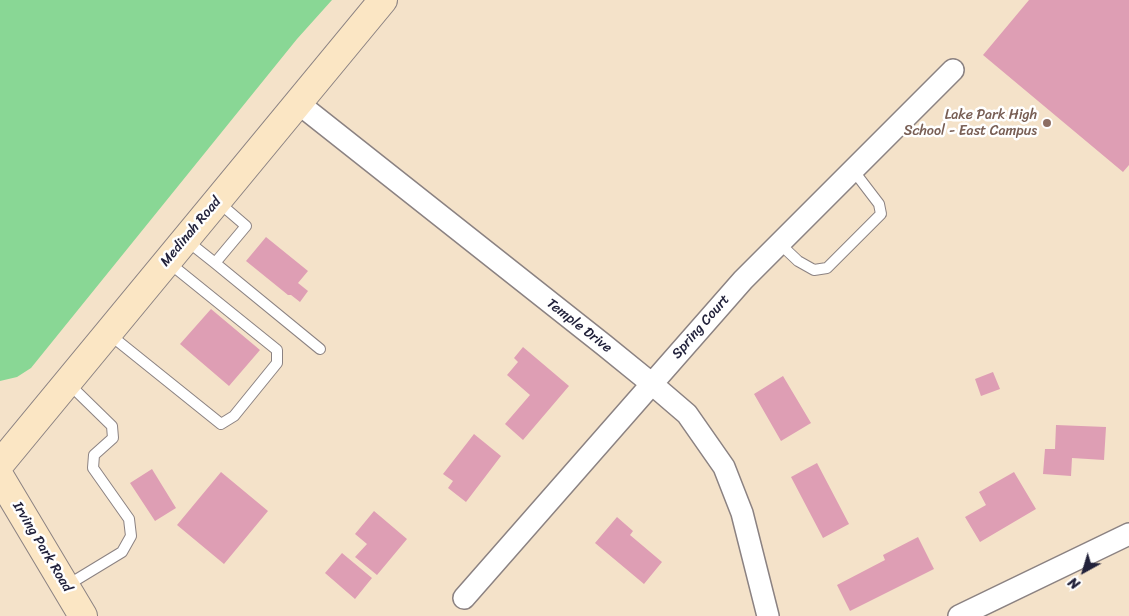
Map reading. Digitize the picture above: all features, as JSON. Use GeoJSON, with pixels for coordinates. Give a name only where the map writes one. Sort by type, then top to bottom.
{"type":"FeatureCollection","features":[{"type":"Feature","properties":{"kind":"main road","name":"Medinah Road"},"geometry":{"type":"LineString","coordinates":[[0,464],[383,0]]}},
{"type":"Feature","properties":{"kind":"main road","name":"Irving Park Road"},"geometry":{"type":"LineString","coordinates":[[0,477],[83,616]]}},
{"type":"Feature","properties":{"kind":"street","name":"Spring Court"},"geometry":{"type":"LineString","coordinates":[[464,598],[743,280],[953,70]]}},
{"type":"Feature","properties":{"kind":"street","name":"Temple Drive"},"geometry":{"type":"LineString","coordinates":[[298,103],[652,384],[686,414],[724,467],[742,512],[768,616]]}},
{"type":"Feature","properties":{"kind":"street"},"geometry":{"type":"LineString","coordinates":[[959,616],[1129,534]]}},
{"type":"Feature","properties":{"kind":"lane"},"geometry":{"type":"LineString","coordinates":[[779,244],[798,261],[814,270],[827,268],[881,214],[879,204],[853,170]]}},
{"type":"Feature","properties":{"kind":"lane"},"geometry":{"type":"LineString","coordinates":[[215,263],[246,226],[217,201]]}},
{"type":"Feature","properties":{"kind":"lane"},"geometry":{"type":"LineString","coordinates":[[185,240],[320,349]]}},
{"type":"Feature","properties":{"kind":"lane"},"geometry":{"type":"LineString","coordinates":[[108,333],[221,424],[234,416],[277,363],[277,350],[167,261]]}},
{"type":"Feature","properties":{"kind":"lane"},"geometry":{"type":"LineString","coordinates":[[65,586],[122,552],[131,536],[129,519],[93,468],[94,455],[113,438],[112,426],[67,382]]}},
{"type":"Feature","properties":{"kind":"green space"},"geometry":{"type":"Polygon","coordinates":[[[0,0],[332,0],[297,39],[31,368],[17,377],[0,381],[0,0]]]}},
{"type":"Feature","properties":{"kind":"building"},"geometry":{"type":"Polygon","coordinates":[[[1029,0],[1129,0],[1129,165],[1123,172],[983,55],[1029,0]]]}},
{"type":"Feature","properties":{"kind":"building"},"geometry":{"type":"Polygon","coordinates":[[[266,237],[308,271],[298,283],[308,291],[300,302],[291,295],[288,295],[246,261],[266,237]]]}},
{"type":"Feature","properties":{"kind":"building"},"geometry":{"type":"Polygon","coordinates":[[[211,309],[260,350],[229,386],[180,344],[211,309]]]}},
{"type":"Feature","properties":{"kind":"building"},"geometry":{"type":"Polygon","coordinates":[[[523,347],[569,386],[523,440],[505,424],[530,395],[507,375],[518,362],[514,358],[523,347]]]}},
{"type":"Feature","properties":{"kind":"building"},"geometry":{"type":"Polygon","coordinates":[[[993,372],[1000,389],[981,396],[975,379],[993,372]]]}},
{"type":"Feature","properties":{"kind":"building"},"geometry":{"type":"Polygon","coordinates":[[[783,376],[811,423],[781,441],[754,394],[783,376]]]}},
{"type":"Feature","properties":{"kind":"building"},"geometry":{"type":"Polygon","coordinates":[[[1056,425],[1106,427],[1104,460],[1072,458],[1071,476],[1043,474],[1045,449],[1055,449],[1056,425]]]}},
{"type":"Feature","properties":{"kind":"building"},"geometry":{"type":"Polygon","coordinates":[[[474,434],[501,456],[466,502],[448,488],[453,481],[443,474],[474,434]]]}},
{"type":"Feature","properties":{"kind":"building"},"geometry":{"type":"Polygon","coordinates":[[[817,463],[849,524],[823,538],[791,477],[817,463]]]}},
{"type":"Feature","properties":{"kind":"building"},"geometry":{"type":"Polygon","coordinates":[[[152,469],[176,508],[155,521],[130,483],[152,469]]]}},
{"type":"Feature","properties":{"kind":"building"},"geometry":{"type":"Polygon","coordinates":[[[221,472],[268,511],[224,564],[177,525],[221,472]]]}},
{"type":"Feature","properties":{"kind":"building"},"geometry":{"type":"Polygon","coordinates":[[[1014,472],[1036,509],[980,542],[965,517],[986,505],[979,492],[1014,472]]]}},
{"type":"Feature","properties":{"kind":"building"},"geometry":{"type":"Polygon","coordinates":[[[374,511],[407,539],[377,575],[355,557],[367,544],[355,534],[374,511]]]}},
{"type":"Feature","properties":{"kind":"building"},"geometry":{"type":"Polygon","coordinates":[[[617,517],[633,531],[630,535],[662,562],[644,584],[595,543],[617,517]]]}},
{"type":"Feature","properties":{"kind":"building"},"geometry":{"type":"Polygon","coordinates":[[[918,537],[934,569],[850,611],[837,585],[885,560],[883,555],[918,537]]]}},
{"type":"Feature","properties":{"kind":"building"},"geometry":{"type":"Polygon","coordinates":[[[342,553],[372,578],[355,599],[325,573],[342,553]]]}},
{"type":"Feature","properties":{"kind":"place","name":"Lake Park High School - East Campus"},"geometry":{"type":"Point","coordinates":[1047,123]}}]}
